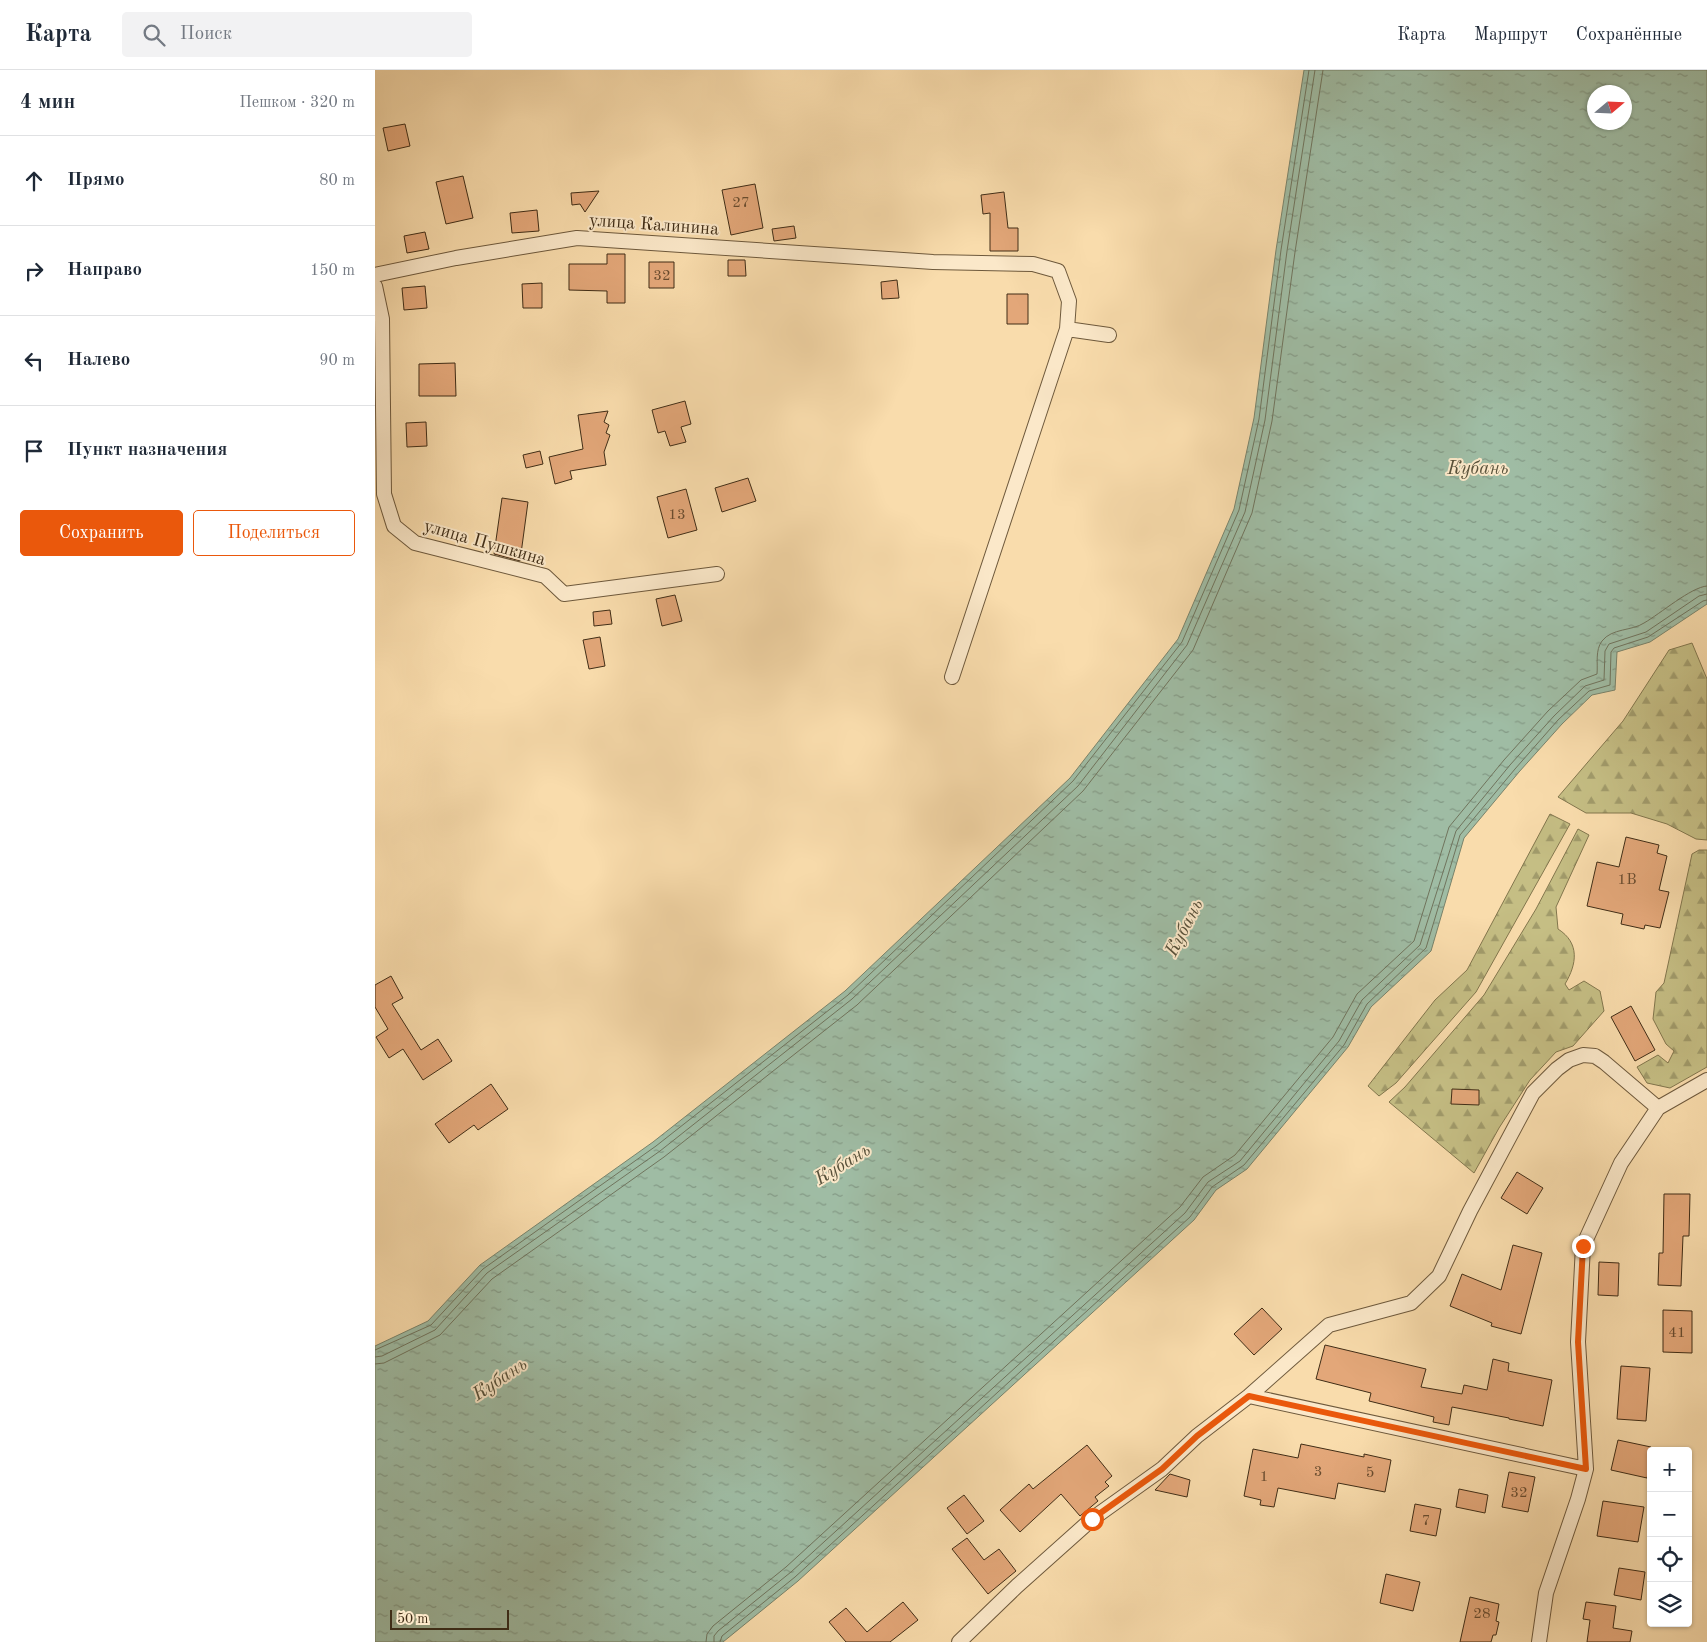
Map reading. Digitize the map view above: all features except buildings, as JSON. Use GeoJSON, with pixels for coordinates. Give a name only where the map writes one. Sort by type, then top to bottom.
{"type":"FeatureCollection","features":[{"type":"Feature","properties":{"kind":"street","name":"улица Калинина"},"geometry":{"type":"LineString","coordinates":[[375,275],[457,258],[577,238],[933,262],[1033,264],[1058,271],[1069,301],[1067,329]]}},
{"type":"Feature","properties":{"kind":"street","name":"улица Пушкина"},"geometry":{"type":"LineString","coordinates":[[375,286],[382,319],[384,494],[395,526],[415,543],[545,576],[564,594],[717,574]]}},
{"type":"Feature","properties":{"kind":"street"},"geometry":{"type":"LineString","coordinates":[[952,677],[1067,329],[1109,335]]}},
{"type":"Feature","properties":{"kind":"street"},"geometry":{"type":"LineString","coordinates":[[959,1642],[1017,1586],[1092,1519],[1162,1469],[1197,1436],[1249,1396],[1329,1325],[1411,1303],[1439,1276],[1470,1211],[1533,1093],[1557,1069],[1569,1060],[1583,1055],[1595,1056],[1605,1062],[1658,1108]]}},
{"type":"Feature","properties":{"kind":"street"},"geometry":{"type":"LineString","coordinates":[[1539,1642],[1546,1593],[1578,1499],[1586,1469],[1578,1342],[1583,1246],[1621,1163],[1658,1108],[1707,1080]]}},
{"type":"Feature","properties":{"kind":"street"},"geometry":{"type":"LineString","coordinates":[[1249,1396],[1586,1469]]}},
{"type":"Feature","properties":{"kind":"green space"},"geometry":{"type":"Polygon","coordinates":[[[1692,643],[1707,679],[1707,840],[1696,839],[1667,824],[1631,813],[1586,813],[1558,797],[1623,721],[1669,650],[1692,643]]]}},
{"type":"Feature","properties":{"kind":"green space"},"geometry":{"type":"Polygon","coordinates":[[[1550,814],[1570,824],[1476,992],[1396,1083],[1379,1096],[1368,1086],[1435,1000],[1467,970],[1550,814]]]}},
{"type":"Feature","properties":{"kind":"green space"},"geometry":{"type":"Polygon","coordinates":[[[1578,829],[1589,835],[1556,907],[1558,929],[1570,941],[1574,954],[1572,969],[1565,984],[1569,990],[1584,981],[1600,991],[1604,1011],[1573,1046],[1556,1052],[1530,1080],[1499,1128],[1474,1173],[1389,1102],[1405,1087],[1484,995],[1536,909],[1578,829]]]}},
{"type":"Feature","properties":{"kind":"green space"},"geometry":{"type":"Polygon","coordinates":[[[1699,850],[1707,850],[1707,1067],[1670,1088],[1647,1083],[1637,1067],[1658,1055],[1668,1063],[1674,1051],[1666,1044],[1653,1019],[1656,992],[1664,983],[1692,854],[1699,850]]]}},
{"type":"Feature","properties":{"kind":"water","name":"Кубань"},"geometry":{"type":"Polygon","coordinates":[[[1304,70],[1707,70],[1707,604],[1650,642],[1617,652],[1615,690],[1592,695],[1562,724],[1464,838],[1431,951],[1371,1007],[1348,1047],[1247,1169],[1216,1190],[1194,1220],[798,1581],[723,1642],[375,1642],[375,1346],[428,1321],[480,1265],[653,1142],[845,991],[1070,778],[1178,639],[1234,509],[1254,418],[1276,250],[1304,70]]]}},
{"type":"Feature","properties":{"kind":"route"},"geometry":{"type":"LineString","coordinates":[[1092,1519],[1162,1469],[1197,1436],[1249,1396],[1586,1469],[1579,1384],[1578,1342],[1583,1246]]}}]}
